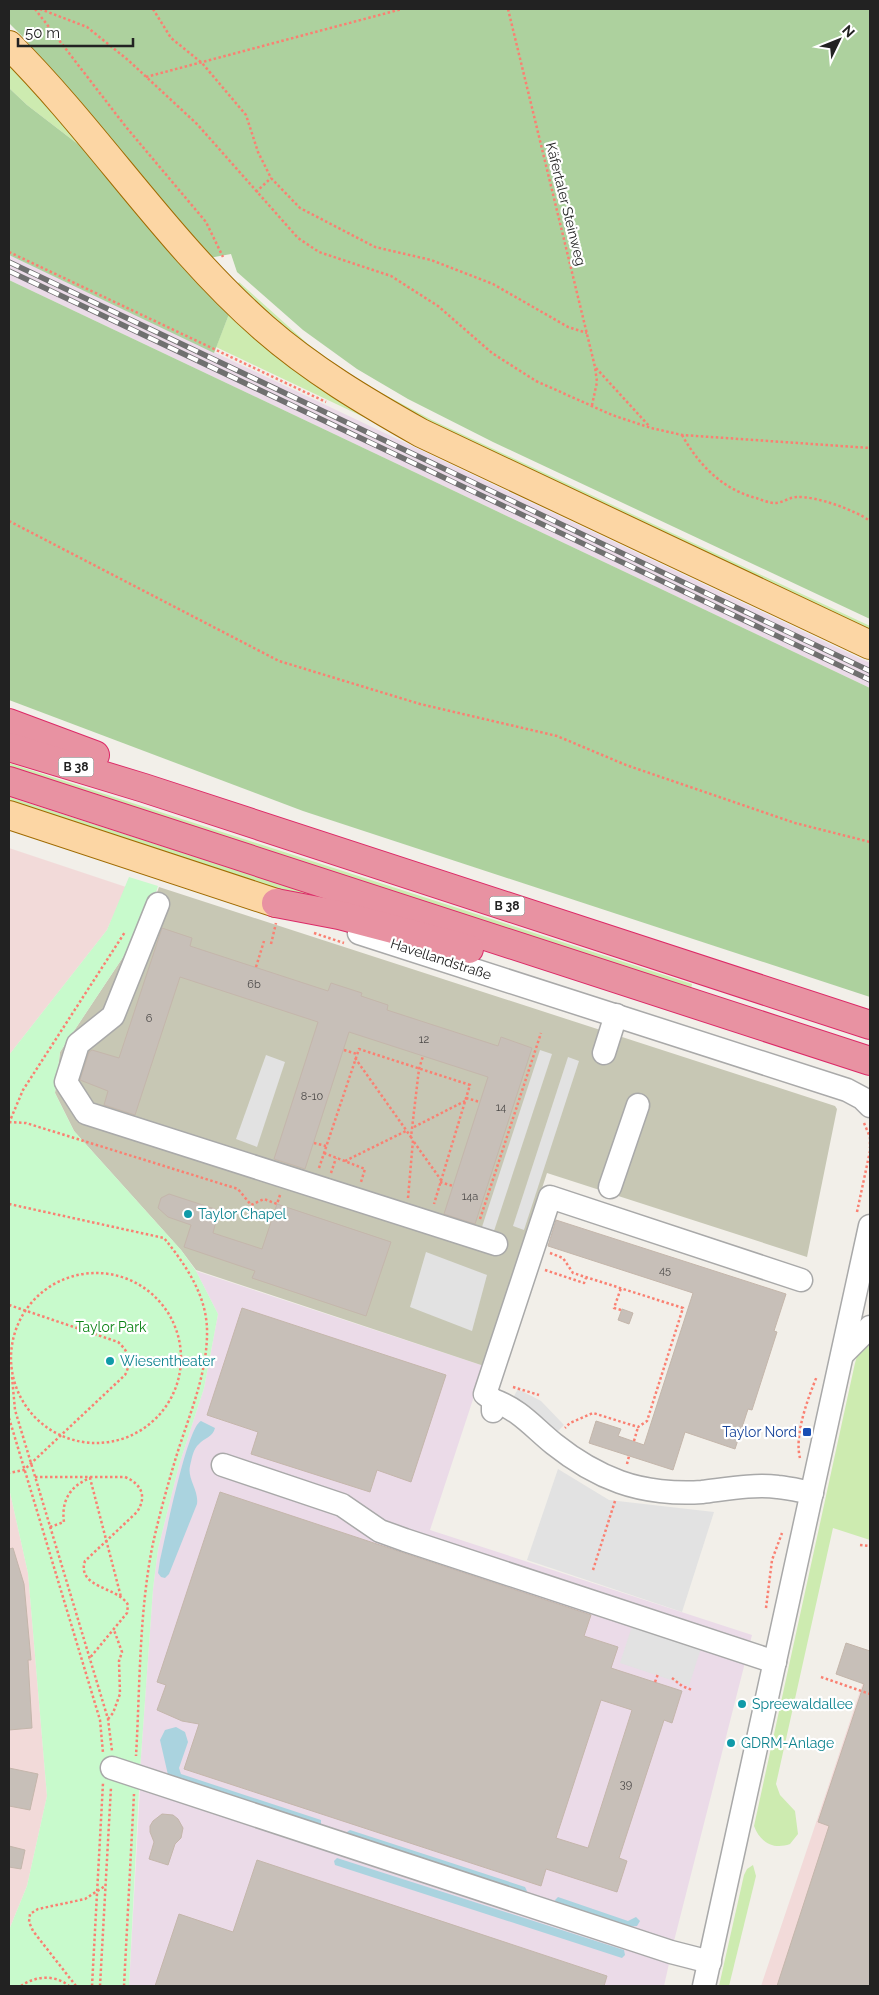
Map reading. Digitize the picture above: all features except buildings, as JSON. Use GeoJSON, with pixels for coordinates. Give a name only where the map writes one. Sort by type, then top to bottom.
{"type":"FeatureCollection","features":[{"type":"Feature","properties":{"kind":"highway"},"geometry":{"type":"LineString","coordinates":[[9,723],[94,755],[144,788]]}},
{"type":"Feature","properties":{"kind":"highway","name":"B 38"},"geometry":{"type":"LineString","coordinates":[[9,747],[144,788],[870,1025]]}},
{"type":"Feature","properties":{"kind":"highway","name":"B 38"},"geometry":{"type":"LineString","coordinates":[[9,782],[870,1060]]}},
{"type":"Feature","properties":{"kind":"highway"},"geometry":{"type":"LineString","coordinates":[[276,912],[339,915],[476,951],[534,952]]}},
{"type":"Feature","properties":{"kind":"main road"},"geometry":{"type":"LineString","coordinates":[[9,45],[83,126],[148,206],[213,278],[264,328],[305,361],[357,397],[421,433],[870,645]]}},
{"type":"Feature","properties":{"kind":"main road","name":"Havellandstraße"},"geometry":{"type":"LineString","coordinates":[[9,815],[276,912]]}},
{"type":"Feature","properties":{"kind":"street"},"geometry":{"type":"LineString","coordinates":[[158,904],[114,1016],[78,1044],[66,1082],[86,1113],[496,1244]]}},
{"type":"Feature","properties":{"kind":"street","name":"Havellandstraße"},"geometry":{"type":"LineString","coordinates":[[276,912],[339,926],[847,1090],[862,1098],[870,1106]]}},
{"type":"Feature","properties":{"kind":"street"},"geometry":{"type":"LineString","coordinates":[[604,1053],[616,1016]]}},
{"type":"Feature","properties":{"kind":"street"},"geometry":{"type":"LineString","coordinates":[[610,1187],[638,1104]]}},
{"type":"Feature","properties":{"kind":"street"},"geometry":{"type":"LineString","coordinates":[[801,1280],[550,1197],[530,1256],[492,1397],[531,1421],[553,1443],[581,1464],[624,1472],[648,1489],[699,1492],[777,1486],[812,1493]]}},
{"type":"Feature","properties":{"kind":"street"},"geometry":{"type":"LineString","coordinates":[[704,1986],[869,1238]]}},
{"type":"Feature","properties":{"kind":"street"},"geometry":{"type":"LineString","coordinates":[[842,1354],[870,1327]]}},
{"type":"Feature","properties":{"kind":"street"},"geometry":{"type":"LineString","coordinates":[[223,1465],[342,1505],[380,1531],[775,1662]]}},
{"type":"Feature","properties":{"kind":"street"},"geometry":{"type":"LineString","coordinates":[[106,1767],[710,1962]]}},
{"type":"Feature","properties":{"kind":"path"},"geometry":{"type":"LineString","coordinates":[[35,9],[126,128],[206,222],[223,260]]}},
{"type":"Feature","properties":{"kind":"path"},"geometry":{"type":"LineString","coordinates":[[40,9],[87,27],[128,60],[197,124],[256,192],[307,246],[319,252],[391,276],[438,306],[492,353],[536,381],[651,428],[682,434],[870,448]]}},
{"type":"Feature","properties":{"kind":"path"},"geometry":{"type":"LineString","coordinates":[[153,9],[171,38],[202,64],[246,115],[258,152],[271,178],[300,208],[375,247],[431,260],[493,284],[568,327],[587,333]]}},
{"type":"Feature","properties":{"kind":"path"},"geometry":{"type":"LineString","coordinates":[[146,77],[202,64],[402,9]]}},
{"type":"Feature","properties":{"kind":"path","name":"Käfertaler Steinweg"},"geometry":{"type":"LineString","coordinates":[[508,9],[595,367],[597,382],[592,405]]}},
{"type":"Feature","properties":{"kind":"path"},"geometry":{"type":"LineString","coordinates":[[256,192],[271,178]]}},
{"type":"Feature","properties":{"kind":"path"},"geometry":{"type":"LineString","coordinates":[[9,252],[333,406]]}},
{"type":"Feature","properties":{"kind":"path"},"geometry":{"type":"LineString","coordinates":[[595,367],[651,428]]}},
{"type":"Feature","properties":{"kind":"path"},"geometry":{"type":"LineString","coordinates":[[682,434],[694,456],[708,471],[724,484],[744,495],[775,504],[796,497],[816,500],[840,507],[870,521]]}},
{"type":"Feature","properties":{"kind":"path"},"geometry":{"type":"LineString","coordinates":[[9,521],[280,661],[420,704],[557,736],[626,765],[795,823],[870,842]]}},
{"type":"Feature","properties":{"kind":"path"},"geometry":{"type":"LineString","coordinates":[[271,944],[276,912]]}},
{"type":"Feature","properties":{"kind":"path"},"geometry":{"type":"LineString","coordinates":[[128,928],[23,1090],[9,1122],[26,1123],[238,1189],[251,1205],[264,1199],[277,1204],[286,1177]]}},
{"type":"Feature","properties":{"kind":"path"},"geometry":{"type":"LineString","coordinates":[[256,968],[264,941]]}},
{"type":"Feature","properties":{"kind":"path"},"geometry":{"type":"LineString","coordinates":[[474,1237],[541,1033]]}},
{"type":"Feature","properties":{"kind":"path"},"geometry":{"type":"LineString","coordinates":[[313,1185],[358,1049],[419,1068],[470,1085],[428,1222]]}},
{"type":"Feature","properties":{"kind":"path"},"geometry":{"type":"LineString","coordinates":[[344,1050],[356,1054]]}},
{"type":"Feature","properties":{"kind":"path"},"geometry":{"type":"LineString","coordinates":[[403,1214],[408,1198],[419,1068],[423,1056]]}},
{"type":"Feature","properties":{"kind":"path"},"geometry":{"type":"LineString","coordinates":[[355,1058],[441,1181],[453,1186]]}},
{"type":"Feature","properties":{"kind":"path"},"geometry":{"type":"LineString","coordinates":[[414,1127],[466,1100],[480,1102]]}},
{"type":"Feature","properties":{"kind":"path"},"geometry":{"type":"LineString","coordinates":[[344,1161],[406,1130]]}},
{"type":"Feature","properties":{"kind":"path"},"geometry":{"type":"LineString","coordinates":[[314,1142],[326,1146]]}},
{"type":"Feature","properties":{"kind":"path"},"geometry":{"type":"LineString","coordinates":[[868,1168],[870,1151]]}},
{"type":"Feature","properties":{"kind":"path"},"geometry":{"type":"LineString","coordinates":[[324,1153],[366,1170],[360,1182]]}},
{"type":"Feature","properties":{"kind":"path"},"geometry":{"type":"LineString","coordinates":[[9,1204],[164,1238],[178,1256],[199,1293],[205,1311],[207,1330],[200,1386],[174,1464],[152,1548],[146,1589],[124,1986]]}},
{"type":"Feature","properties":{"kind":"path"},"geometry":{"type":"LineString","coordinates":[[530,1256],[584,1283],[586,1277]]}},
{"type":"Feature","properties":{"kind":"path"},"geometry":{"type":"LineString","coordinates":[[530,1256],[563,1258],[573,1273],[683,1308],[647,1420],[638,1428],[634,1441]]}},
{"type":"Feature","properties":{"kind":"path"},"geometry":{"type":"LineString","coordinates":[[12,1377],[22,1401],[38,1421],[61,1436],[86,1444],[114,1442],[140,1432],[161,1413],[175,1389],[182,1362],[179,1334],[166,1308],[146,1289],[123,1276],[96,1273],[68,1278],[44,1291],[25,1310],[10,1346],[12,1377],[15,1410],[108,1719],[111,1739],[106,1767],[92,1986]]}},
{"type":"Feature","properties":{"kind":"path"},"geometry":{"type":"LineString","coordinates":[[621,1288],[614,1308],[621,1310]]}},
{"type":"Feature","properties":{"kind":"path"},"geometry":{"type":"LineString","coordinates":[[9,1305],[118,1342],[125,1349],[129,1358],[129,1367],[125,1375],[24,1470],[9,1473]]}},
{"type":"Feature","properties":{"kind":"path"},"geometry":{"type":"LineString","coordinates":[[492,1397],[539,1395]]}},
{"type":"Feature","properties":{"kind":"path"},"geometry":{"type":"LineString","coordinates":[[553,1443],[570,1423],[593,1413],[638,1428]]}},
{"type":"Feature","properties":{"kind":"path"},"geometry":{"type":"LineString","coordinates":[[9,1418],[100,1720],[106,1767],[105,1886],[100,1986]]}},
{"type":"Feature","properties":{"kind":"path"},"geometry":{"type":"LineString","coordinates":[[593,1570],[629,1456]]}},
{"type":"Feature","properties":{"kind":"path"},"geometry":{"type":"LineString","coordinates":[[35,1477],[126,1478],[134,1481],[140,1487],[143,1496],[142,1505],[137,1512],[85,1561],[83,1567],[84,1574],[90,1580],[126,1600],[129,1609],[89,1659]]}},
{"type":"Feature","properties":{"kind":"path"},"geometry":{"type":"LineString","coordinates":[[50,1527],[64,1522],[66,1497],[80,1482],[90,1478]]}},
{"type":"Feature","properties":{"kind":"path"},"geometry":{"type":"LineString","coordinates":[[90,1478],[121,1597]]}},
{"type":"Feature","properties":{"kind":"path"},"geometry":{"type":"LineString","coordinates":[[860,1545],[870,1546]]}},
{"type":"Feature","properties":{"kind":"path"},"geometry":{"type":"LineString","coordinates":[[108,1719],[120,1694],[119,1661],[122,1652],[114,1630]]}},
{"type":"Feature","properties":{"kind":"path"},"geometry":{"type":"LineString","coordinates":[[655,1682],[658,1674]]}},
{"type":"Feature","properties":{"kind":"path"},"geometry":{"type":"LineString","coordinates":[[821,1677],[870,1694]]}},
{"type":"Feature","properties":{"kind":"path"},"geometry":{"type":"LineString","coordinates":[[672,1678],[682,1686],[692,1690]]}},
{"type":"Feature","properties":{"kind":"path"},"geometry":{"type":"LineString","coordinates":[[76,1986],[29,1922],[30,1914],[38,1910],[84,1899],[105,1886]]}},
{"type":"Feature","properties":{"kind":"path"},"geometry":{"type":"LineString","coordinates":[[21,1986],[40,1978],[53,1978],[69,1986]]}},
{"type":"Feature","properties":{"kind":"shaded area"},"geometry":{"type":"Polygon","coordinates":[[[9,255],[870,663],[870,688],[9,280],[9,255]]]}},
{"type":"Feature","properties":{"kind":"shaded area"},"geometry":{"type":"Polygon","coordinates":[[[9,848],[126,887],[107,930],[9,1055],[9,848]]]}},
{"type":"Feature","properties":{"kind":"shaded area"},"geometry":{"type":"Polygon","coordinates":[[[159,887],[835,1106],[837,1109],[807,1257],[547,1173],[484,1366],[196,1270],[181,1250],[74,1131],[55,1093],[60,1052],[147,921],[159,887]]]}},
{"type":"Feature","properties":{"kind":"shaded area"},"geometry":{"type":"Polygon","coordinates":[[[540,1050],[552,1054],[493,1234],[481,1230],[540,1050]]]}},
{"type":"Feature","properties":{"kind":"shaded area"},"geometry":{"type":"Polygon","coordinates":[[[266,1055],[285,1062],[257,1147],[236,1139],[266,1055]]]}},
{"type":"Feature","properties":{"kind":"shaded area"},"geometry":{"type":"Polygon","coordinates":[[[568,1057],[579,1061],[524,1230],[513,1226],[568,1057]]]}},
{"type":"Feature","properties":{"kind":"shaded area"},"geometry":{"type":"Polygon","coordinates":[[[426,1252],[487,1275],[472,1331],[410,1307],[426,1252]]]}},
{"type":"Feature","properties":{"kind":"shaded area"},"geometry":{"type":"Polygon","coordinates":[[[196,1271],[484,1366],[430,1530],[752,1635],[673,1945],[140,1770],[153,1589],[158,1549],[179,1465],[204,1388],[218,1314],[196,1271]]]}},
{"type":"Feature","properties":{"kind":"shaded area"},"geometry":{"type":"Polygon","coordinates":[[[518,1389],[541,1401],[564,1425],[557,1432],[534,1410],[514,1396],[518,1389]]]}},
{"type":"Feature","properties":{"kind":"shaded area"},"geometry":{"type":"Polygon","coordinates":[[[558,1469],[609,1500],[714,1512],[682,1612],[527,1560],[558,1469]]]}},
{"type":"Feature","properties":{"kind":"shaded area"},"geometry":{"type":"Polygon","coordinates":[[[9,1488],[28,1573],[47,1796],[27,1886],[9,1930],[9,1488]]]}},
{"type":"Feature","properties":{"kind":"shaded area"},"geometry":{"type":"Polygon","coordinates":[[[632,1626],[701,1648],[689,1686],[620,1663],[632,1626]]]}},
{"type":"Feature","properties":{"kind":"shaded area"},"geometry":{"type":"Polygon","coordinates":[[[870,1661],[870,1986],[761,1986],[827,1790],[870,1661]]]}},
{"type":"Feature","properties":{"kind":"shaded area"},"geometry":{"type":"Polygon","coordinates":[[[140,1788],[670,1959],[664,1986],[129,1986],[140,1788]]]}},
{"type":"Feature","properties":{"kind":"green space"},"geometry":{"type":"Polygon","coordinates":[[[9,9],[870,9],[870,619],[493,442],[408,399],[357,369],[303,330],[237,272],[231,254],[209,258],[24,38],[9,23],[9,9]]]}},
{"type":"Feature","properties":{"kind":"green space"},"geometry":{"type":"Polygon","coordinates":[[[9,62],[92,155],[27,105],[9,88],[9,62]]]}},
{"type":"Feature","properties":{"kind":"green space"},"geometry":{"type":"Polygon","coordinates":[[[9,88],[27,105],[92,155],[231,309],[214,353],[9,255],[9,88]]]}},
{"type":"Feature","properties":{"kind":"green space"},"geometry":{"type":"Polygon","coordinates":[[[9,280],[870,688],[870,997],[303,811],[9,700],[9,280]]]}},
{"type":"Feature","properties":{"kind":"green space"},"geometry":{"type":"Polygon","coordinates":[[[239,282],[308,344],[339,367],[376,390],[432,420],[870,626],[870,635],[429,427],[336,372],[236,287],[239,282]]]}},
{"type":"Feature","properties":{"kind":"green space"},"geometry":{"type":"Polygon","coordinates":[[[231,309],[488,476],[216,347],[231,309]]]}},
{"type":"Feature","properties":{"kind":"green space"},"geometry":{"type":"Polygon","coordinates":[[[9,763],[692,984],[691,989],[9,768],[9,763]]]}},
{"type":"Feature","properties":{"kind":"green space"},"geometry":{"type":"Polygon","coordinates":[[[9,797],[342,904],[344,910],[9,804],[9,797]]]}},
{"type":"Feature","properties":{"kind":"green space","name":"Taylor Park"},"geometry":{"type":"Polygon","coordinates":[[[129,877],[158,886],[147,921],[60,1052],[55,1093],[74,1131],[181,1250],[196,1271],[218,1314],[204,1388],[179,1465],[158,1549],[153,1589],[140,1770],[129,1986],[9,1986],[9,1930],[27,1886],[47,1796],[28,1573],[9,1488],[9,1055],[107,930],[129,877]]]}},
{"type":"Feature","properties":{"kind":"green space"},"geometry":{"type":"Polygon","coordinates":[[[870,1338],[870,1540],[833,1528],[776,1784],[780,1795],[795,1811],[798,1834],[790,1844],[778,1846],[764,1840],[754,1826],[855,1363],[858,1353],[870,1338]]]}},
{"type":"Feature","properties":{"kind":"green space"},"geometry":{"type":"Polygon","coordinates":[[[753,1865],[756,1876],[729,1986],[719,1986],[744,1875],[747,1869],[753,1865]]]}},
{"type":"Feature","properties":{"kind":"water"},"geometry":{"type":"Polygon","coordinates":[[[201,1421],[215,1428],[195,1448],[193,1454],[190,1471],[197,1504],[169,1574],[165,1578],[161,1577],[158,1573],[171,1508],[189,1442],[195,1428],[201,1421]]]}},
{"type":"Feature","properties":{"kind":"water"},"geometry":{"type":"Polygon","coordinates":[[[176,1727],[185,1732],[188,1742],[179,1768],[181,1774],[321,1820],[321,1824],[318,1826],[168,1775],[160,1740],[165,1730],[176,1727]]]}},
{"type":"Feature","properties":{"kind":"water"},"geometry":{"type":"Polygon","coordinates":[[[350,1830],[525,1887],[527,1891],[524,1893],[348,1836],[347,1832],[350,1830]]]}},
{"type":"Feature","properties":{"kind":"water"},"geometry":{"type":"Polygon","coordinates":[[[337,1858],[624,1950],[625,1955],[622,1958],[335,1865],[334,1861],[337,1858]]]}},
{"type":"Feature","properties":{"kind":"water"},"geometry":{"type":"Polygon","coordinates":[[[558,1897],[628,1921],[636,1917],[640,1921],[637,1926],[626,1927],[556,1903],[555,1900],[558,1897]]]}},
{"type":"Feature","properties":{"kind":"railway"},"geometry":{"type":"LineString","coordinates":[[9,262],[870,671]]}},
{"type":"Feature","properties":{"kind":"railway"},"geometry":{"type":"LineString","coordinates":[[9,271],[870,680]]}},
{"type":"Feature","properties":{"kind":"place","name":"Taylor Chapel"},"geometry":{"type":"Point","coordinates":[188,1214]}},
{"type":"Feature","properties":{"kind":"place","name":"Wiesentheater"},"geometry":{"type":"Point","coordinates":[110,1361]}},
{"type":"Feature","properties":{"kind":"place","name":"Taylor Nord"},"geometry":{"type":"Point","coordinates":[807,1432]}},
{"type":"Feature","properties":{"kind":"place","name":"Spreewaldallee"},"geometry":{"type":"Point","coordinates":[742,1704]}},
{"type":"Feature","properties":{"kind":"place","name":"GDRM-Anlage"},"geometry":{"type":"Point","coordinates":[731,1743]}}]}
